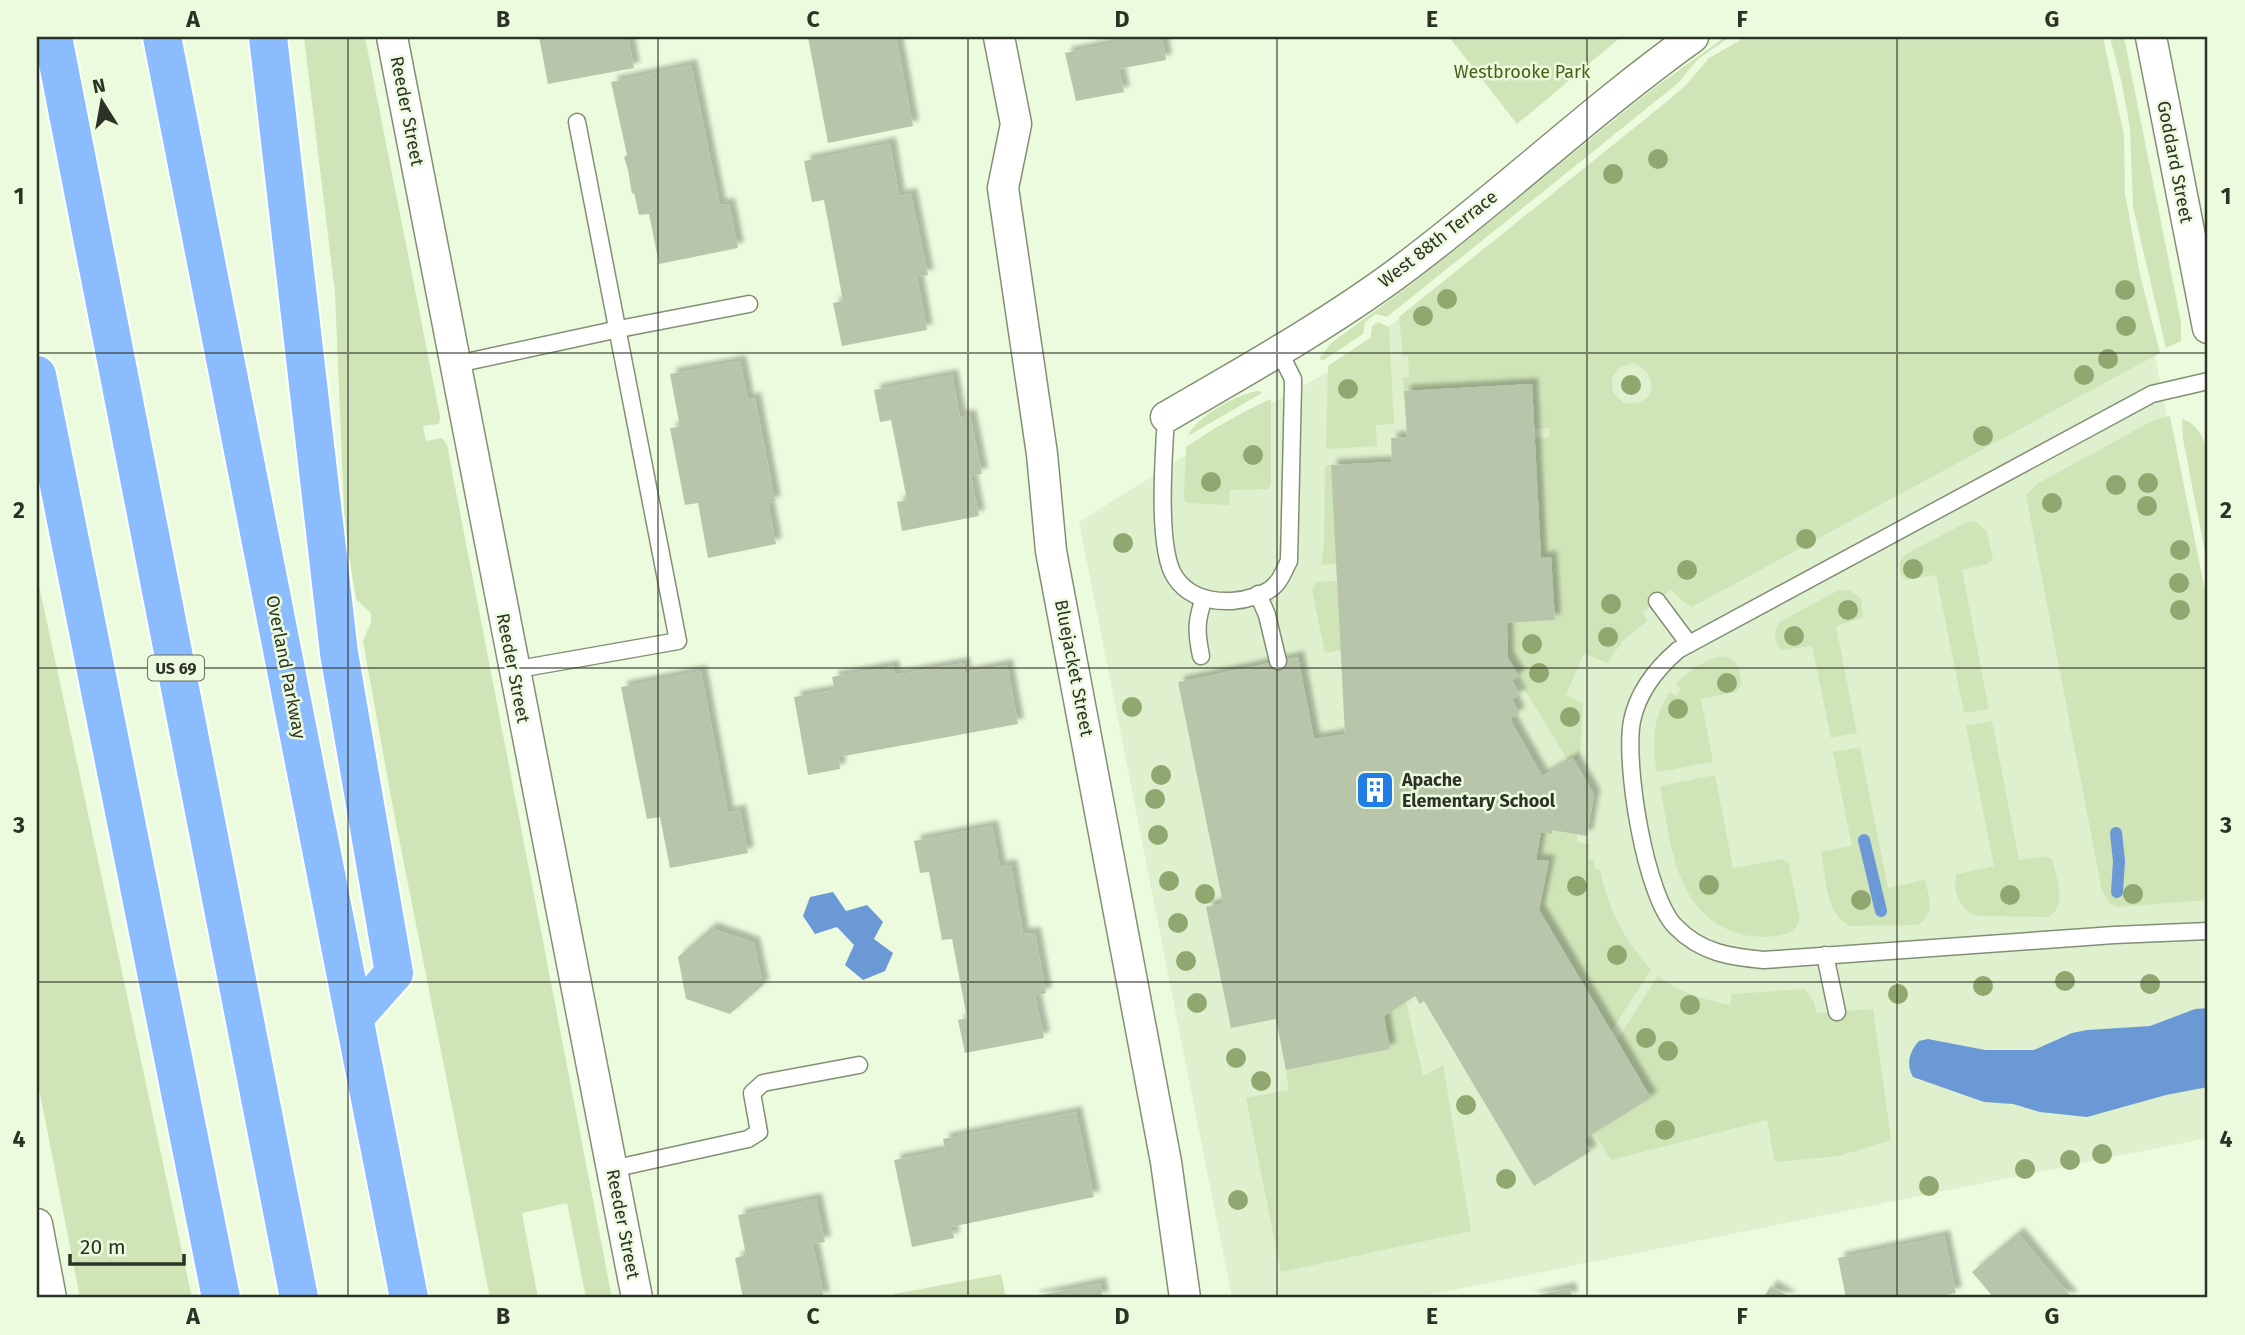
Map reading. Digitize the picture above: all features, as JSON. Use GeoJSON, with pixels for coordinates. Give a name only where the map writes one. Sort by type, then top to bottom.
{"type":"FeatureCollection","features":[{"type":"Feature","properties":{"kind":"highway","name":"US 69"},"geometry":{"type":"LineString","coordinates":[[53,37],[299,1298]]}},
{"type":"Feature","properties":{"kind":"highway","name":"Overland Parkway"},"geometry":{"type":"LineString","coordinates":[[162,37],[409,1298]]}},
{"type":"Feature","properties":{"kind":"highway"},"geometry":{"type":"LineString","coordinates":[[268,37],[339,653],[394,974],[355,1017]]}},
{"type":"Feature","properties":{"kind":"highway"},"geometry":{"type":"LineString","coordinates":[[37,375],[221,1298]]}},
{"type":"Feature","properties":{"kind":"street","name":"Reeder Street"},"geometry":{"type":"LineString","coordinates":[[392,37],[637,1298]]}},
{"type":"Feature","properties":{"kind":"street","name":"Bluejacket Street"},"geometry":{"type":"LineString","coordinates":[[999,37],[1016,124],[1003,188],[1042,453],[1051,551],[1166,1162],[1185,1298]]}},
{"type":"Feature","properties":{"kind":"street","name":"West 88th Terrace"},"geometry":{"type":"LineString","coordinates":[[1166,417],[1279,351],[1399,272],[1640,75],[1693,37]]}},
{"type":"Feature","properties":{"kind":"street","name":"Goddard Street"},"geometry":{"type":"LineString","coordinates":[[2151,37],[2208,327]]}},
{"type":"Feature","properties":{"kind":"street"},"geometry":{"type":"LineString","coordinates":[[37,1223],[51,1298]]}},
{"type":"Feature","properties":{"kind":"lane"},"geometry":{"type":"LineString","coordinates":[[513,670],[678,641],[577,122]]}},
{"type":"Feature","properties":{"kind":"lane"},"geometry":{"type":"LineString","coordinates":[[457,364],[749,304]]}},
{"type":"Feature","properties":{"kind":"lane"},"geometry":{"type":"LineString","coordinates":[[1166,417],[1162,489],[1167,549],[1174,576],[1192,595],[1218,601],[1247,600],[1275,586],[1289,561],[1293,379],[1279,351]]}},
{"type":"Feature","properties":{"kind":"lane"},"geometry":{"type":"LineString","coordinates":[[2208,381],[2152,394],[1689,644],[1659,667],[1642,692],[1633,718],[1629,746],[1630,774],[1651,879],[1663,909],[1676,927],[1701,945],[1727,956],[1765,960],[2114,935],[2208,931]]}},
{"type":"Feature","properties":{"kind":"lane"},"geometry":{"type":"LineString","coordinates":[[1258,594],[1267,615],[1278,661]]}},
{"type":"Feature","properties":{"kind":"lane"},"geometry":{"type":"LineString","coordinates":[[1201,656],[1196,630],[1204,598]]}},
{"type":"Feature","properties":{"kind":"lane"},"geometry":{"type":"LineString","coordinates":[[1657,601],[1689,644]]}},
{"type":"Feature","properties":{"kind":"lane"},"geometry":{"type":"LineString","coordinates":[[1825,955],[1837,1012]]}},
{"type":"Feature","properties":{"kind":"lane"},"geometry":{"type":"LineString","coordinates":[[612,1169],[748,1139],[759,1132],[752,1093],[763,1083],[859,1065]]}},
{"type":"Feature","properties":{"kind":"shaded area"},"geometry":{"type":"Polygon","coordinates":[[[1688,97],[2155,355],[2208,627],[2208,1138],[1413,1298],[1232,1298],[1079,522],[1253,413],[1332,370],[1688,97]]]}},
{"type":"Feature","properties":{"kind":"green space"},"geometry":{"type":"Polygon","coordinates":[[[304,37],[365,37],[440,416],[439,424],[423,426],[426,441],[442,438],[447,445],[612,1298],[586,1298],[567,1203],[522,1213],[538,1298],[490,1298],[393,808],[363,641],[371,622],[371,613],[356,599],[345,533],[335,293],[304,37]]]}},
{"type":"Feature","properties":{"kind":"green space","name":"Westbrooke Park"},"geometry":{"type":"Polygon","coordinates":[[[1449,37],[1621,37],[1517,124],[1449,37]]]}},
{"type":"Feature","properties":{"kind":"green space"},"geometry":{"type":"Polygon","coordinates":[[[1725,37],[1730,37],[1698,59],[1677,84],[1387,317],[1376,314],[1365,322],[1363,334],[1324,360],[1319,359],[1330,344],[1413,283],[1650,91],[1725,37]]]}},
{"type":"Feature","properties":{"kind":"green space"},"geometry":{"type":"Polygon","coordinates":[[[1746,37],[2103,37],[2124,135],[2125,194],[2141,279],[2160,353],[1692,607],[1671,589],[1643,612],[1647,621],[1623,641],[1607,663],[1584,653],[1566,695],[1583,703],[1580,758],[1570,764],[1508,658],[1507,623],[1555,620],[1541,558],[1534,438],[1549,437],[1549,428],[1534,429],[1532,384],[1404,391],[1403,377],[1409,377],[1408,355],[1403,357],[1399,317],[1670,99],[1709,58],[1746,37]],[[1634,363],[1621,367],[1612,377],[1613,393],[1624,403],[1643,401],[1648,396],[1651,382],[1643,368],[1634,363]]]}},
{"type":"Feature","properties":{"kind":"green space"},"geometry":{"type":"Polygon","coordinates":[[[2110,37],[2124,37],[2181,322],[2181,341],[2166,348],[2133,207],[2130,128],[2110,37]]]}},
{"type":"Feature","properties":{"kind":"green space"},"geometry":{"type":"Polygon","coordinates":[[[1378,322],[1389,327],[1394,424],[1376,425],[1377,446],[1326,449],[1328,366],[1370,338],[1372,326],[1378,322]]]}},
{"type":"Feature","properties":{"kind":"green space"},"geometry":{"type":"Polygon","coordinates":[[[1259,391],[1262,393],[1188,436],[1199,422],[1219,407],[1259,391]]]}},
{"type":"Feature","properties":{"kind":"green space"},"geometry":{"type":"Polygon","coordinates":[[[1271,399],[1271,484],[1268,489],[1230,490],[1229,505],[1186,503],[1186,447],[1227,421],[1271,399]]]}},
{"type":"Feature","properties":{"kind":"green space"},"geometry":{"type":"Polygon","coordinates":[[[2170,416],[2208,605],[2208,900],[2118,907],[2110,904],[2102,891],[2026,495],[2037,484],[2154,420],[2170,416]]]}},
{"type":"Feature","properties":{"kind":"green space"},"geometry":{"type":"Polygon","coordinates":[[[2182,419],[2198,430],[2207,454],[2210,486],[2208,568],[2183,439],[2182,419]]]}},
{"type":"Feature","properties":{"kind":"green space"},"geometry":{"type":"Polygon","coordinates":[[[1325,465],[1331,465],[1337,564],[1321,565],[1324,545],[1325,465]]]}},
{"type":"Feature","properties":{"kind":"green space"},"geometry":{"type":"Polygon","coordinates":[[[1975,521],[1987,532],[1993,559],[1987,564],[1962,570],[1989,709],[1964,713],[1936,575],[1906,580],[1900,567],[1906,554],[1965,523],[1975,521]]]}},
{"type":"Feature","properties":{"kind":"green space"},"geometry":{"type":"Polygon","coordinates":[[[37,576],[192,1298],[80,1298],[37,1078],[37,576]]]}},
{"type":"Feature","properties":{"kind":"green space"},"geometry":{"type":"Polygon","coordinates":[[[1337,581],[1341,650],[1325,653],[1312,590],[1316,582],[1337,581]]]}},
{"type":"Feature","properties":{"kind":"green space"},"geometry":{"type":"Polygon","coordinates":[[[1849,590],[1861,598],[1863,618],[1836,626],[1857,733],[1831,738],[1812,646],[1781,650],[1775,640],[1775,632],[1780,622],[1837,591],[1849,590]]]}},
{"type":"Feature","properties":{"kind":"green space"},"geometry":{"type":"Polygon","coordinates":[[[1723,656],[1735,662],[1742,684],[1736,692],[1701,699],[1713,762],[1657,772],[1655,731],[1664,701],[1670,692],[1676,696],[1681,689],[1676,684],[1691,670],[1723,656]]]}},
{"type":"Feature","properties":{"kind":"green space"},"geometry":{"type":"Polygon","coordinates":[[[1992,721],[2019,860],[2047,856],[2052,859],[2059,898],[2055,912],[2049,917],[1977,916],[1966,910],[1956,893],[1957,874],[1994,866],[1966,726],[1992,721]]]}},
{"type":"Feature","properties":{"kind":"green space"},"geometry":{"type":"Polygon","coordinates":[[[1860,747],[1888,888],[1925,880],[1929,910],[1918,925],[1851,926],[1842,921],[1831,905],[1821,852],[1852,846],[1833,752],[1860,747]]]}},
{"type":"Feature","properties":{"kind":"green space"},"geometry":{"type":"Polygon","coordinates":[[[1715,775],[1733,868],[1783,859],[1789,864],[1800,919],[1794,931],[1767,937],[1740,934],[1718,924],[1701,911],[1689,894],[1679,874],[1673,852],[1660,786],[1715,775]]]}},
{"type":"Feature","properties":{"kind":"green space"},"geometry":{"type":"Polygon","coordinates":[[[1552,830],[1577,834],[1577,842],[1590,844],[1588,859],[1595,861],[1594,868],[1600,870],[1618,923],[1651,970],[1611,1031],[1539,910],[1549,862],[1536,860],[1541,832],[1552,833],[1552,830]]]}},
{"type":"Feature","properties":{"kind":"green space"},"geometry":{"type":"Polygon","coordinates":[[[1658,976],[1693,995],[1731,1005],[1731,994],[1804,989],[1814,1002],[1816,1013],[1873,1009],[1891,1140],[1839,1156],[1775,1162],[1767,1120],[1611,1160],[1594,1133],[1651,1098],[1617,1040],[1658,976]]]}},
{"type":"Feature","properties":{"kind":"green space"},"geometry":{"type":"Polygon","coordinates":[[[1406,1002],[1423,1076],[1443,1065],[1471,1231],[1281,1272],[1246,1098],[1289,1090],[1286,1070],[1389,1049],[1384,1016],[1406,1002]]]}},
{"type":"Feature","properties":{"kind":"green space"},"geometry":{"type":"Polygon","coordinates":[[[1001,1274],[1006,1298],[895,1298],[894,1294],[1001,1274]]]}},
{"type":"Feature","properties":{"kind":"water"},"geometry":{"type":"Polygon","coordinates":[[[833,892],[846,911],[867,905],[883,922],[874,939],[893,953],[885,971],[863,980],[845,965],[854,945],[837,927],[815,934],[803,916],[810,897],[833,892]]]}},
{"type":"Feature","properties":{"kind":"water"},"geometry":{"type":"Polygon","coordinates":[[[2208,1008],[2208,1087],[2166,1095],[2087,1117],[2040,1112],[2013,1104],[1984,1102],[1913,1077],[1910,1067],[1911,1054],[1916,1045],[1919,1041],[1928,1039],[1985,1050],[2034,1050],[2072,1033],[2150,1026],[2195,1009],[2208,1008]]]}},
{"type":"Feature","properties":{"kind":"building"},"geometry":{"type":"Polygon","coordinates":[[[539,37],[628,37],[634,68],[548,84],[539,37]]]}},
{"type":"Feature","properties":{"kind":"building"},"geometry":{"type":"Polygon","coordinates":[[[808,37],[896,37],[913,126],[828,143],[808,37]]]}},
{"type":"Feature","properties":{"kind":"building"},"geometry":{"type":"Polygon","coordinates":[[[1112,37],[1162,37],[1166,60],[1119,69],[1124,92],[1076,101],[1065,53],[1114,43],[1112,37]]]}},
{"type":"Feature","properties":{"kind":"building"},"geometry":{"type":"Polygon","coordinates":[[[691,65],[720,205],[729,204],[738,248],[659,264],[649,214],[639,215],[634,193],[632,194],[624,157],[627,155],[611,82],[691,65]]]}},
{"type":"Feature","properties":{"kind":"building"},"geometry":{"type":"Polygon","coordinates":[[[890,143],[899,196],[911,194],[928,275],[917,277],[927,330],[842,346],[833,303],[843,301],[824,200],[812,202],[804,161],[890,143]]]}},
{"type":"Feature","properties":{"kind":"building"},"geometry":{"type":"Polygon","coordinates":[[[740,361],[748,400],[755,398],[775,502],[768,503],[776,544],[708,558],[698,503],[685,505],[670,428],[680,427],[670,374],[740,361]]]}},
{"type":"Feature","properties":{"kind":"building"},"geometry":{"type":"Polygon","coordinates":[[[952,375],[960,417],[970,415],[982,474],[971,476],[979,516],[902,531],[897,502],[907,500],[891,420],[880,422],[874,390],[952,375]]]}},
{"type":"Feature","properties":{"kind":"building","name":"Apache Elementary School"},"geometry":{"type":"Polygon","coordinates":[[[1532,384],[1541,558],[1551,557],[1555,620],[1507,623],[1508,658],[1519,676],[1512,680],[1520,695],[1512,699],[1519,713],[1510,719],[1542,776],[1573,758],[1594,795],[1587,836],[1552,830],[1552,834],[1541,832],[1536,860],[1549,861],[1539,910],[1651,1098],[1584,1139],[1591,1151],[1534,1186],[1424,1001],[1420,1004],[1415,996],[1384,1016],[1390,1049],[1286,1070],[1276,1019],[1231,1028],[1206,907],[1223,903],[1178,682],[1298,657],[1314,739],[1345,734],[1331,465],[1392,462],[1391,438],[1407,437],[1404,391],[1532,384]]]}},
{"type":"Feature","properties":{"kind":"building"},"geometry":{"type":"Polygon","coordinates":[[[964,663],[965,673],[1007,665],[1018,724],[839,757],[840,769],[808,775],[794,697],[835,690],[832,677],[893,666],[895,675],[964,663]]]}},
{"type":"Feature","properties":{"kind":"building"},"geometry":{"type":"Polygon","coordinates":[[[701,671],[728,813],[740,810],[748,853],[670,868],[660,817],[647,819],[621,687],[701,671]]]}},
{"type":"Feature","properties":{"kind":"building"},"geometry":{"type":"Polygon","coordinates":[[[992,826],[1000,867],[1011,865],[1023,934],[1035,933],[1046,993],[1035,996],[1044,1038],[965,1053],[958,1020],[967,1018],[952,939],[942,940],[929,872],[920,873],[914,841],[992,826]]]}},
{"type":"Feature","properties":{"kind":"building"},"geometry":{"type":"Polygon","coordinates":[[[711,928],[754,943],[763,985],[730,1014],[686,999],[678,957],[711,928]]]}},
{"type":"Feature","properties":{"kind":"building"},"geometry":{"type":"Polygon","coordinates":[[[1076,1112],[1094,1197],[951,1227],[954,1238],[912,1247],[894,1160],[945,1150],[943,1139],[1076,1112]]]}},
{"type":"Feature","properties":{"kind":"building"},"geometry":{"type":"Polygon","coordinates":[[[816,1199],[825,1242],[813,1244],[824,1298],[743,1298],[735,1258],[746,1255],[738,1215],[816,1199]]]}},
{"type":"Feature","properties":{"kind":"building"},"geometry":{"type":"Polygon","coordinates":[[[2018,1233],[2072,1298],[1994,1298],[1972,1272],[2018,1233]]]}},
{"type":"Feature","properties":{"kind":"building"},"geometry":{"type":"Polygon","coordinates":[[[1944,1236],[1956,1293],[1930,1298],[1846,1298],[1838,1258],[1944,1236]]]}},
{"type":"Feature","properties":{"kind":"building"},"geometry":{"type":"Polygon","coordinates":[[[1100,1283],[1103,1298],[1032,1297],[1100,1283]]]}},
{"type":"Feature","properties":{"kind":"building"},"geometry":{"type":"Polygon","coordinates":[[[1771,1286],[1791,1298],[1763,1298],[1771,1286]]]}},
{"type":"Feature","properties":{"kind":"building"},"geometry":{"type":"Polygon","coordinates":[[[1570,1288],[1572,1298],[1530,1297],[1570,1288]]]}},
{"type":"Feature","properties":{"kind":"waterway"},"geometry":{"type":"LineString","coordinates":[[2116,833],[2119,861],[2117,892]]}},
{"type":"Feature","properties":{"kind":"waterway"},"geometry":{"type":"LineString","coordinates":[[1864,840],[1881,911]]}},
{"type":"Feature","properties":{"kind":"place","name":"Apache Elementary School"},"geometry":{"type":"Point","coordinates":[1375,790]}}]}
